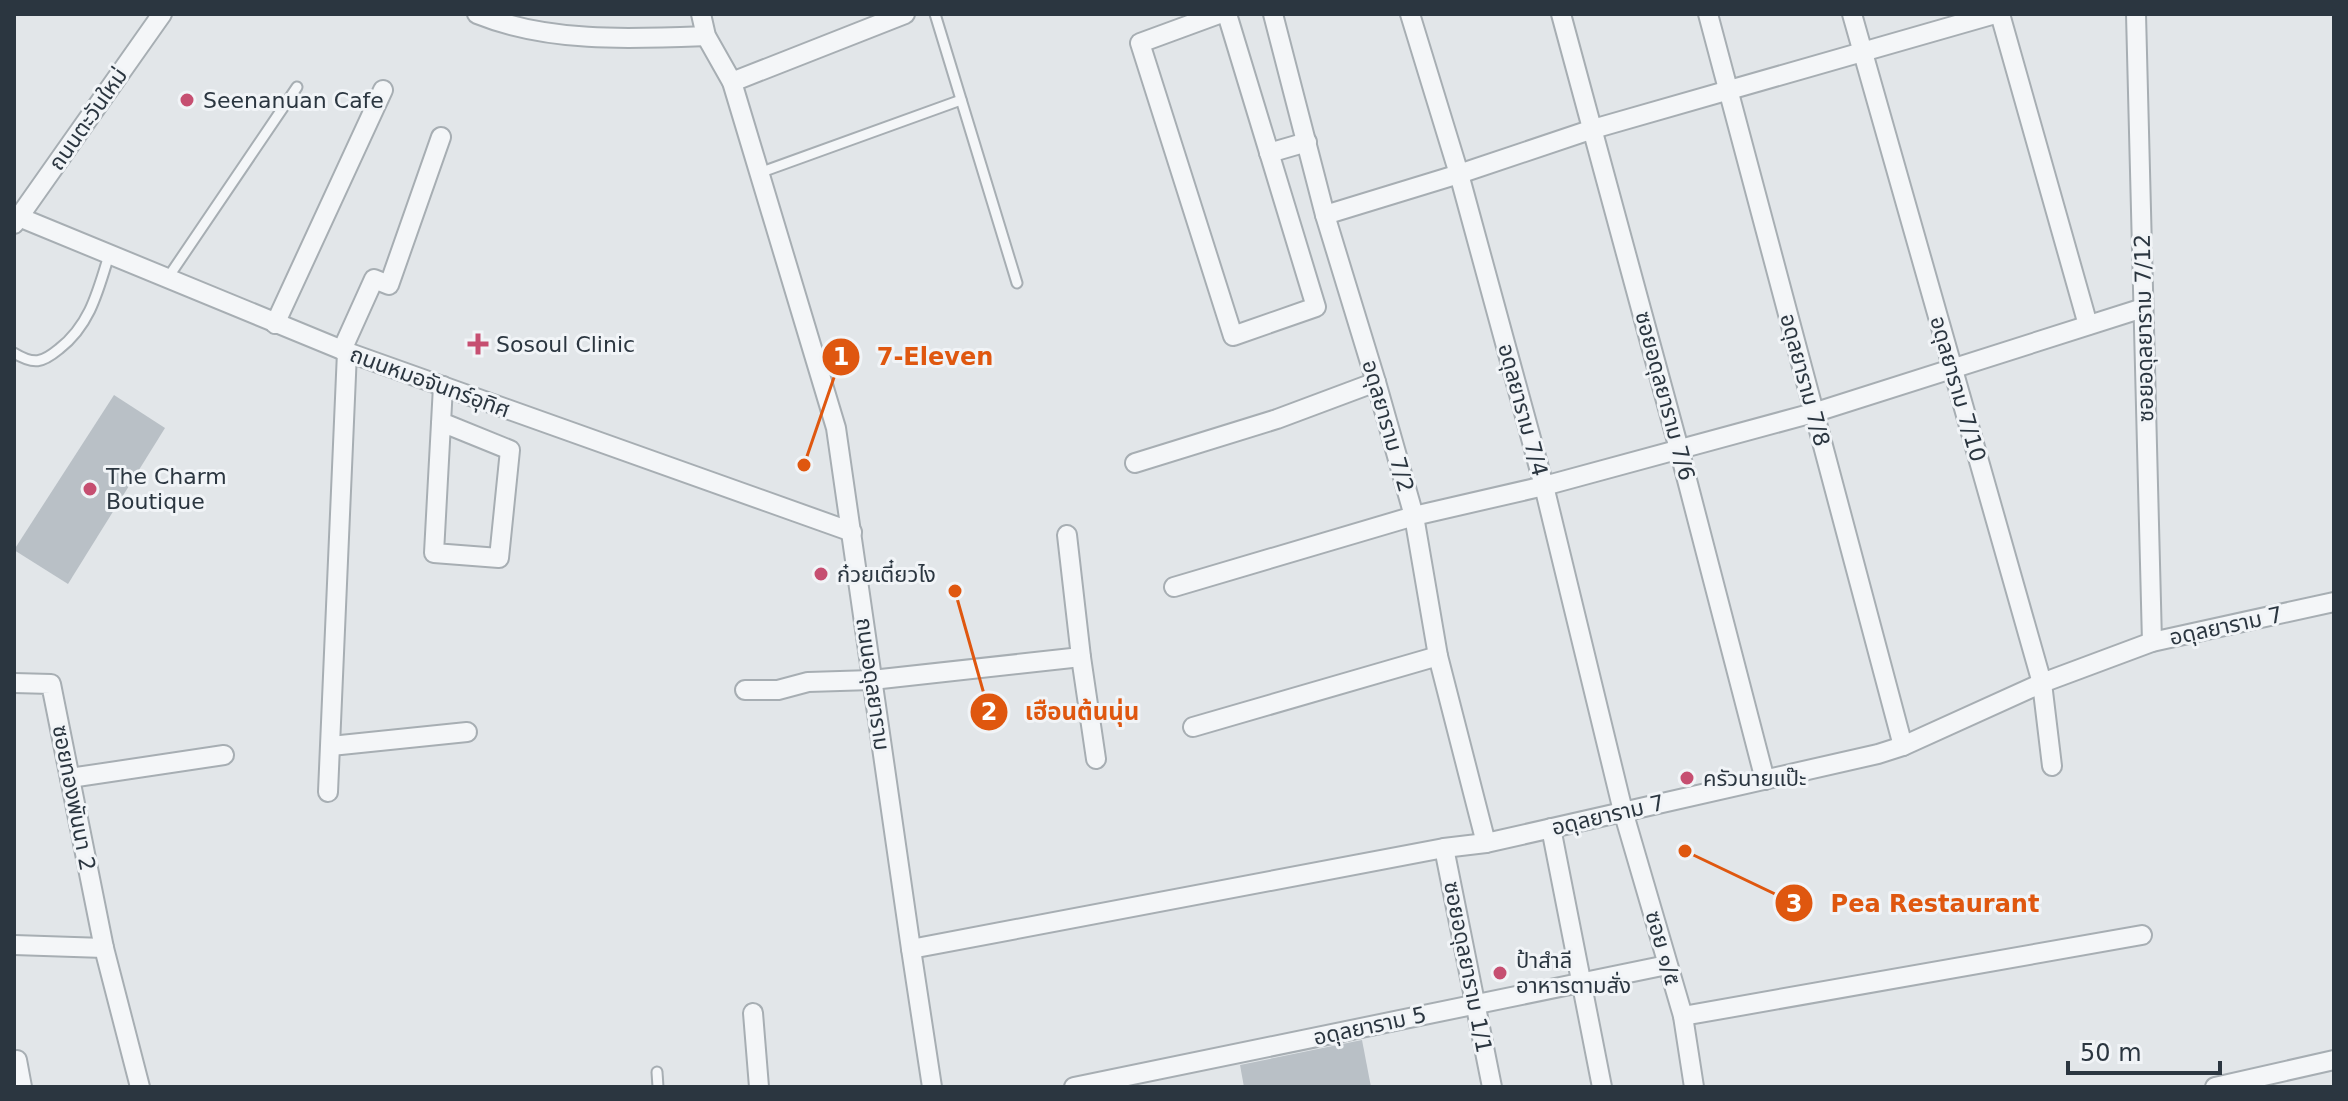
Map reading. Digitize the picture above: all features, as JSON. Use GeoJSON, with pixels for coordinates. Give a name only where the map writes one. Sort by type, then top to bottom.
{"type":"FeatureCollection","features":[{"type":"Feature","properties":{"kind":"street","name":"ถนนตะวันใหม่"},"geometry":{"type":"LineString","coordinates":[[15,219],[162,14]]}},
{"type":"Feature","properties":{"kind":"street"},"geometry":{"type":"LineString","coordinates":[[477,14],[504,25],[607,39],[706,36]]}},
{"type":"Feature","properties":{"kind":"street","name":"ถนนอดุลยาราม"},"geometry":{"type":"LineString","coordinates":[[701,14],[706,36],[732,82],[836,428],[932,1087]]}},
{"type":"Feature","properties":{"kind":"street"},"geometry":{"type":"LineString","coordinates":[[732,82],[905,14]]}},
{"type":"Feature","properties":{"kind":"street"},"geometry":{"type":"LineString","coordinates":[[1219,14],[1140,43],[1233,336],[1316,307],[1227,14]]}},
{"type":"Feature","properties":{"kind":"street","name":"อดุลยาราม 7/2"},"geometry":{"type":"LineString","coordinates":[[1273,14],[1325,215],[1414,516],[1438,656],[1486,843]]}},
{"type":"Feature","properties":{"kind":"street","name":"อดุลยาราม 7/4"},"geometry":{"type":"LineString","coordinates":[[1410,14],[1459,174],[1544,486],[1623,811]]}},
{"type":"Feature","properties":{"kind":"street","name":"ซอยอดุลยาราม 7/6"},"geometry":{"type":"LineString","coordinates":[[1561,14],[1765,780]]}},
{"type":"Feature","properties":{"kind":"street","name":"อดุลยาราม 7/8"},"geometry":{"type":"LineString","coordinates":[[1708,14],[1903,746]]}},
{"type":"Feature","properties":{"kind":"street","name":"อดุลยาราม 7/10"},"geometry":{"type":"LineString","coordinates":[[1852,14],[2042,683],[2052,766]]}},
{"type":"Feature","properties":{"kind":"street"},"geometry":{"type":"LineString","coordinates":[[1325,215],[1593,129],[1997,14],[2088,325]]}},
{"type":"Feature","properties":{"kind":"street","name":"ซอยอดุลยาราม 7/12"},"geometry":{"type":"LineString","coordinates":[[2136,14],[2152,642]]}},
{"type":"Feature","properties":{"kind":"street"},"geometry":{"type":"LineString","coordinates":[[275,324],[383,90]]}},
{"type":"Feature","properties":{"kind":"street"},"geometry":{"type":"LineString","coordinates":[[328,792],[344,351],[374,279],[389,285],[441,137]]}},
{"type":"Feature","properties":{"kind":"street"},"geometry":{"type":"LineString","coordinates":[[1269,153],[1307,142]]}},
{"type":"Feature","properties":{"kind":"street","name":"ถนนหมอจันทร์อุทิศ"},"geometry":{"type":"LineString","coordinates":[[15,219],[344,351],[852,532]]}},
{"type":"Feature","properties":{"kind":"street"},"geometry":{"type":"LineString","coordinates":[[1174,587],[1414,516],[1544,486],[1813,413],[2143,308]]}},
{"type":"Feature","properties":{"kind":"street"},"geometry":{"type":"LineString","coordinates":[[1135,463],[1277,419],[1376,382]]}},
{"type":"Feature","properties":{"kind":"street"},"geometry":{"type":"LineString","coordinates":[[441,422],[510,450],[499,558],[434,553],[441,422],[443,386]]}},
{"type":"Feature","properties":{"kind":"street"},"geometry":{"type":"LineString","coordinates":[[1067,535],[1096,759]]}},
{"type":"Feature","properties":{"kind":"street","name":"อดุลยาราม 7"},"geometry":{"type":"LineString","coordinates":[[911,949],[1444,848],[1486,843],[1878,754],[1903,746],[2042,683],[2152,642],[2334,602]]}},
{"type":"Feature","properties":{"kind":"street"},"geometry":{"type":"LineString","coordinates":[[1193,727],[1438,656]]}},
{"type":"Feature","properties":{"kind":"street"},"geometry":{"type":"LineString","coordinates":[[745,690],[778,690],[808,682],[872,680],[1081,657]]}},
{"type":"Feature","properties":{"kind":"street","name":"ซอยทองพันนา 2"},"geometry":{"type":"LineString","coordinates":[[14,683],[51,684],[104,948],[140,1087]]}},
{"type":"Feature","properties":{"kind":"street"},"geometry":{"type":"LineString","coordinates":[[331,746],[467,732]]}},
{"type":"Feature","properties":{"kind":"street"},"geometry":{"type":"LineString","coordinates":[[70,778],[224,755]]}},
{"type":"Feature","properties":{"kind":"street","name":"ซอย ๑/๕"},"geometry":{"type":"LineString","coordinates":[[1623,811],[1683,1016],[1694,1087]]}},
{"type":"Feature","properties":{"kind":"street"},"geometry":{"type":"LineString","coordinates":[[1551,828],[1602,1087]]}},
{"type":"Feature","properties":{"kind":"street","name":"ซอยอดุลยาราม 1/1"},"geometry":{"type":"LineString","coordinates":[[1444,848],[1492,1087]]}},
{"type":"Feature","properties":{"kind":"street"},"geometry":{"type":"LineString","coordinates":[[1683,1016],[2142,935]]}},
{"type":"Feature","properties":{"kind":"street"},"geometry":{"type":"LineString","coordinates":[[14,945],[104,948]]}},
{"type":"Feature","properties":{"kind":"street","name":"อดุลยาราม 5"},"geometry":{"type":"LineString","coordinates":[[1074,1087],[1667,965]]}},
{"type":"Feature","properties":{"kind":"street"},"geometry":{"type":"LineString","coordinates":[[753,1013],[759,1087]]}},
{"type":"Feature","properties":{"kind":"street"},"geometry":{"type":"LineString","coordinates":[[17,1060],[22,1087]]}},
{"type":"Feature","properties":{"kind":"street"},"geometry":{"type":"LineString","coordinates":[[2215,1087],[2334,1060]]}},
{"type":"Feature","properties":{"kind":"lane"},"geometry":{"type":"LineString","coordinates":[[935,14],[1017,283]]}},
{"type":"Feature","properties":{"kind":"lane"},"geometry":{"type":"LineString","coordinates":[[167,279],[297,87]]}},
{"type":"Feature","properties":{"kind":"lane"},"geometry":{"type":"LineString","coordinates":[[759,173],[961,100]]}},
{"type":"Feature","properties":{"kind":"lane"},"geometry":{"type":"LineString","coordinates":[[14,353],[32,362],[46,360],[79,331],[95,298],[109,255]]}},
{"type":"Feature","properties":{"kind":"lane"},"geometry":{"type":"LineString","coordinates":[[657,1072],[658,1087]]}},
{"type":"Feature","properties":{"kind":"building","name":"The Charm Boutique"},"geometry":{"type":"Polygon","coordinates":[[[114,395],[165,428],[68,584],[14,550],[114,395]]]}},
{"type":"Feature","properties":{"kind":"building"},"geometry":{"type":"Polygon","coordinates":[[[1362,1040],[1371,1087],[1244,1087],[1240,1065],[1362,1040]]]}},
{"type":"Feature","properties":{"kind":"place","name":"Seenanuan Cafe"},"geometry":{"type":"Point","coordinates":[187,100]}},
{"type":"Feature","properties":{"kind":"place","name":"Sosoul Clinic"},"geometry":{"type":"Point","coordinates":[478,344]}},
{"type":"Feature","properties":{"kind":"place","name":"7-Eleven"},"geometry":{"type":"Point","coordinates":[804,465]}},
{"type":"Feature","properties":{"kind":"place","name":"The Charm Boutique"},"geometry":{"type":"Point","coordinates":[90,489]}},
{"type":"Feature","properties":{"kind":"place","name":"ก๋วยเตี๋ยวไง"},"geometry":{"type":"Point","coordinates":[821,574]}},
{"type":"Feature","properties":{"kind":"place","name":"เฮือนต้นนุ่น"},"geometry":{"type":"Point","coordinates":[955,591]}},
{"type":"Feature","properties":{"kind":"place","name":"ครัวนายแป๊ะ"},"geometry":{"type":"Point","coordinates":[1687,778]}},
{"type":"Feature","properties":{"kind":"place","name":"Pea Restaurant"},"geometry":{"type":"Point","coordinates":[1685,851]}},
{"type":"Feature","properties":{"kind":"place","name":"ป้าสำลี อาหารตามสั่ง"},"geometry":{"type":"Point","coordinates":[1500,973]}}]}
